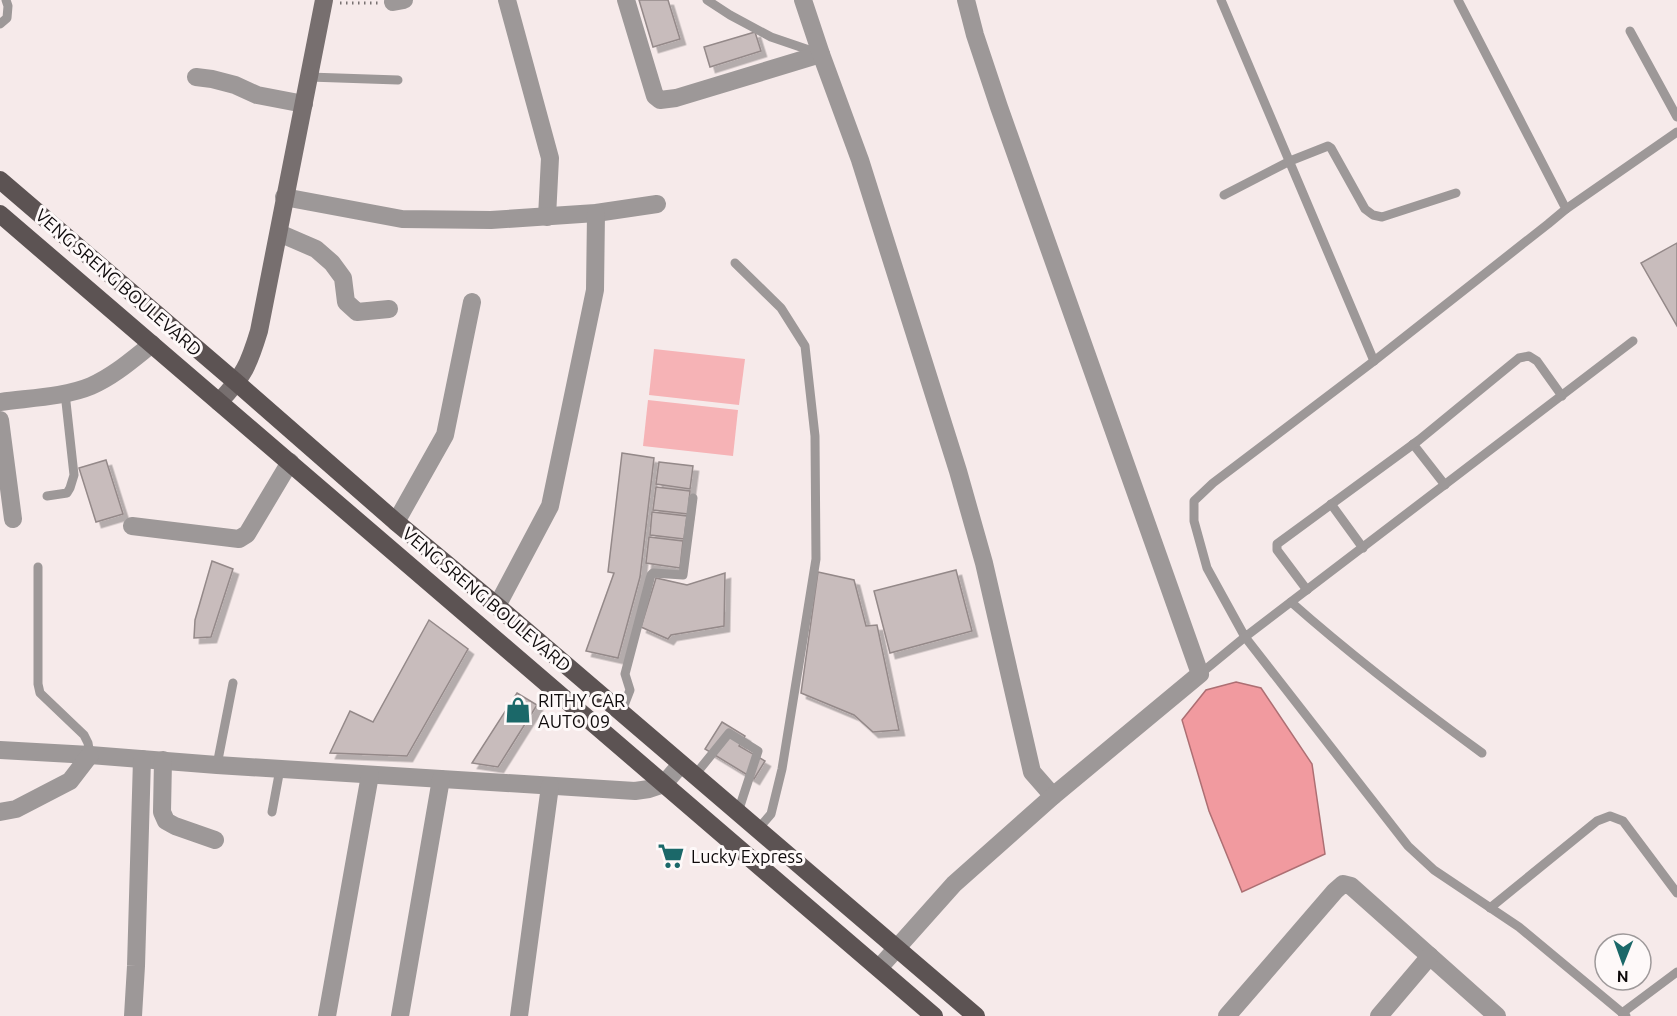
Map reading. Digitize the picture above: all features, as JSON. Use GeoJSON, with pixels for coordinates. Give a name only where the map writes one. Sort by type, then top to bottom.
{"type":"FeatureCollection","features":[{"type":"Feature","properties":{"kind":"main road","name":"VENG SRENG BOULEVARD"},"geometry":{"type":"LineString","coordinates":[[0,180],[396,522],[976,1016]]}},
{"type":"Feature","properties":{"kind":"main road","name":"VENG SRENG BOULEVARD"},"geometry":{"type":"LineString","coordinates":[[0,214],[934,1016]]}},
{"type":"Feature","properties":{"kind":"street"},"geometry":{"type":"LineString","coordinates":[[507,0],[550,158],[547,217]]}},
{"type":"Feature","properties":{"kind":"street"},"geometry":{"type":"LineString","coordinates":[[626,0],[655,96],[660,100],[676,98],[821,54]]}},
{"type":"Feature","properties":{"kind":"street"},"geometry":{"type":"LineString","coordinates":[[803,0],[860,160],[958,471],[984,563],[1032,772],[1053,796]]}},
{"type":"Feature","properties":{"kind":"street"},"geometry":{"type":"LineString","coordinates":[[879,968],[954,884],[1053,796],[1200,674],[999,107],[966,0]]}},
{"type":"Feature","properties":{"kind":"street"},"geometry":{"type":"LineString","coordinates":[[219,402],[237,383],[250,360],[259,330],[324,2]]}},
{"type":"Feature","properties":{"kind":"street"},"geometry":{"type":"LineString","coordinates":[[196,77],[234,85],[256,95],[304,104]]}},
{"type":"Feature","properties":{"kind":"street"},"geometry":{"type":"LineString","coordinates":[[284,197],[402,219],[491,220],[547,217],[657,204]]}},
{"type":"Feature","properties":{"kind":"street"},"geometry":{"type":"LineString","coordinates":[[497,606],[550,506],[595,290],[596,213]]}},
{"type":"Feature","properties":{"kind":"street"},"geometry":{"type":"LineString","coordinates":[[279,233],[316,249],[332,263],[343,278],[346,302],[357,312],[389,309]]}},
{"type":"Feature","properties":{"kind":"street"},"geometry":{"type":"LineString","coordinates":[[396,522],[445,435],[472,302]]}},
{"type":"Feature","properties":{"kind":"street"},"geometry":{"type":"LineString","coordinates":[[0,402],[65,393],[90,386],[115,373],[152,344]]}},
{"type":"Feature","properties":{"kind":"street"},"geometry":{"type":"LineString","coordinates":[[0,420],[13,519]]}},
{"type":"Feature","properties":{"kind":"street"},"geometry":{"type":"LineString","coordinates":[[132,526],[239,539],[247,534],[290,462]]}},
{"type":"Feature","properties":{"kind":"street"},"geometry":{"type":"LineString","coordinates":[[0,750],[90,754],[217,765],[635,792],[664,784],[688,769]]}},
{"type":"Feature","properties":{"kind":"street"},"geometry":{"type":"LineString","coordinates":[[0,812],[16,809],[70,781],[90,754]]}},
{"type":"Feature","properties":{"kind":"street"},"geometry":{"type":"LineString","coordinates":[[133,1016],[142,759]]}},
{"type":"Feature","properties":{"kind":"street"},"geometry":{"type":"LineString","coordinates":[[163,760],[162,812],[166,821],[215,840]]}},
{"type":"Feature","properties":{"kind":"street"},"geometry":{"type":"LineString","coordinates":[[327,1016],[370,775]]}},
{"type":"Feature","properties":{"kind":"street"},"geometry":{"type":"LineString","coordinates":[[400,1016],[441,779]]}},
{"type":"Feature","properties":{"kind":"street"},"geometry":{"type":"LineString","coordinates":[[519,1016],[550,786]]}},
{"type":"Feature","properties":{"kind":"street"},"geometry":{"type":"LineString","coordinates":[[1227,1016],[1343,884],[1351,886],[1497,1016]]}},
{"type":"Feature","properties":{"kind":"street"},"geometry":{"type":"LineString","coordinates":[[1378,1016],[1430,956]]}},
{"type":"Feature","properties":{"kind":"lane"},"geometry":{"type":"LineString","coordinates":[[0,24],[7,18],[6,0]]}},
{"type":"Feature","properties":{"kind":"lane"},"geometry":{"type":"LineString","coordinates":[[707,0],[771,37],[821,54]]}},
{"type":"Feature","properties":{"kind":"lane"},"geometry":{"type":"LineString","coordinates":[[1221,0],[1374,361]]}},
{"type":"Feature","properties":{"kind":"lane"},"geometry":{"type":"LineString","coordinates":[[1458,0],[1566,209]]}},
{"type":"Feature","properties":{"kind":"lane"},"geometry":{"type":"LineString","coordinates":[[1630,31],[1677,117]]}},
{"type":"Feature","properties":{"kind":"lane"},"geometry":{"type":"LineString","coordinates":[[309,77],[398,80]]}},
{"type":"Feature","properties":{"kind":"lane"},"geometry":{"type":"LineString","coordinates":[[1677,132],[1566,209],[1374,361],[1213,483],[1194,501],[1194,520],[1207,568],[1245,637],[1408,846],[1434,870],[1519,927],[1624,1015],[1677,972]]}},
{"type":"Feature","properties":{"kind":"lane"},"geometry":{"type":"LineString","coordinates":[[1224,195],[1290,161],[1328,146],[1365,209],[1373,215],[1382,217],[1456,193]]}},
{"type":"Feature","properties":{"kind":"lane"},"geometry":{"type":"LineString","coordinates":[[735,263],[781,308],[805,346],[815,436],[816,559],[782,769],[771,814],[758,829]]}},
{"type":"Feature","properties":{"kind":"lane"},"geometry":{"type":"LineString","coordinates":[[1200,674],[1245,637],[1634,341]]}},
{"type":"Feature","properties":{"kind":"lane"},"geometry":{"type":"LineString","coordinates":[[1307,590],[1277,550],[1277,544],[1413,444],[1520,358],[1529,356],[1537,361],[1562,396]]}},
{"type":"Feature","properties":{"kind":"lane"},"geometry":{"type":"LineString","coordinates":[[47,496],[67,493],[74,475],[65,393]]}},
{"type":"Feature","properties":{"kind":"lane"},"geometry":{"type":"LineString","coordinates":[[1413,444],[1444,485]]}},
{"type":"Feature","properties":{"kind":"lane"},"geometry":{"type":"LineString","coordinates":[[621,713],[630,690],[625,675],[651,574],[683,575],[693,498]]}},
{"type":"Feature","properties":{"kind":"lane"},"geometry":{"type":"LineString","coordinates":[[1331,504],[1363,548]]}},
{"type":"Feature","properties":{"kind":"lane"},"geometry":{"type":"LineString","coordinates":[[38,567],[38,684],[40,693],[84,735],[90,754]]}},
{"type":"Feature","properties":{"kind":"lane"},"geometry":{"type":"LineString","coordinates":[[1292,602],[1342,647],[1482,753]]}},
{"type":"Feature","properties":{"kind":"lane"},"geometry":{"type":"LineString","coordinates":[[217,765],[233,683]]}},
{"type":"Feature","properties":{"kind":"lane"},"geometry":{"type":"LineString","coordinates":[[688,769],[729,734],[758,751],[738,812]]}},
{"type":"Feature","properties":{"kind":"lane"},"geometry":{"type":"LineString","coordinates":[[272,812],[280,769]]}},
{"type":"Feature","properties":{"kind":"lane"},"geometry":{"type":"LineString","coordinates":[[1490,908],[1597,820],[1610,816],[1623,820],[1677,893]]}},
{"type":"Feature","properties":{"kind":"path"},"geometry":{"type":"LineString","coordinates":[[324,2],[398,1]]}},
{"type":"Feature","properties":{"kind":"shaded area"},"geometry":{"type":"Polygon","coordinates":[[[654,349],[745,359],[739,405],[649,395],[654,349]]]}},
{"type":"Feature","properties":{"kind":"shaded area"},"geometry":{"type":"Polygon","coordinates":[[[648,400],[738,410],[733,456],[643,446],[648,400]]]}},
{"type":"Feature","properties":{"kind":"shaded area"},"geometry":{"type":"Polygon","coordinates":[[[1236,682],[1261,688],[1312,764],[1325,854],[1242,892],[1209,811],[1182,720],[1206,690],[1236,682]]]}},
{"type":"Feature","properties":{"kind":"building"},"geometry":{"type":"Polygon","coordinates":[[[639,0],[668,0],[680,39],[653,47],[639,0]]]}},
{"type":"Feature","properties":{"kind":"building"},"geometry":{"type":"Polygon","coordinates":[[[755,32],[761,51],[710,67],[704,47],[755,32]]]}},
{"type":"Feature","properties":{"kind":"building"},"geometry":{"type":"Polygon","coordinates":[[[1677,243],[1677,326],[1641,263],[1677,243]]]}},
{"type":"Feature","properties":{"kind":"building"},"geometry":{"type":"Polygon","coordinates":[[[622,453],[654,458],[640,577],[618,658],[586,651],[614,573],[608,572],[622,453]]]}},
{"type":"Feature","properties":{"kind":"building"},"geometry":{"type":"Polygon","coordinates":[[[106,460],[123,514],[96,522],[79,468],[106,460]]]}},
{"type":"Feature","properties":{"kind":"building"},"geometry":{"type":"Polygon","coordinates":[[[659,462],[693,466],[690,489],[656,484],[659,462]]]}},
{"type":"Feature","properties":{"kind":"building"},"geometry":{"type":"Polygon","coordinates":[[[656,487],[690,491],[688,514],[653,510],[656,487]]]}},
{"type":"Feature","properties":{"kind":"building"},"geometry":{"type":"Polygon","coordinates":[[[652,512],[687,516],[684,539],[650,535],[652,512]]]}},
{"type":"Feature","properties":{"kind":"building"},"geometry":{"type":"Polygon","coordinates":[[[649,537],[683,541],[680,568],[646,563],[649,537]]]}},
{"type":"Feature","properties":{"kind":"building"},"geometry":{"type":"Polygon","coordinates":[[[212,561],[233,569],[211,637],[194,638],[195,620],[212,561]]]}},
{"type":"Feature","properties":{"kind":"building"},"geometry":{"type":"Polygon","coordinates":[[[956,570],[972,631],[890,653],[874,591],[956,570]]]}},
{"type":"Feature","properties":{"kind":"building"},"geometry":{"type":"Polygon","coordinates":[[[818,572],[854,580],[866,626],[877,625],[899,730],[873,732],[854,715],[801,693],[818,572]]]}},
{"type":"Feature","properties":{"kind":"building"},"geometry":{"type":"Polygon","coordinates":[[[725,573],[724,626],[671,635],[668,639],[641,627],[656,578],[687,585],[725,573]]]}},
{"type":"Feature","properties":{"kind":"building"},"geometry":{"type":"Polygon","coordinates":[[[429,620],[468,649],[407,756],[330,753],[350,711],[373,722],[429,620]]]}},
{"type":"Feature","properties":{"kind":"building"},"geometry":{"type":"Polygon","coordinates":[[[517,693],[537,705],[498,767],[472,763],[517,693]]]}},
{"type":"Feature","properties":{"kind":"building"},"geometry":{"type":"Polygon","coordinates":[[[722,722],[745,736],[739,746],[765,761],[754,779],[705,749],[722,722]]]}},
{"type":"Feature","properties":{"kind":"place","name":"RITHY CAR AUTO 09"},"geometry":{"type":"Point","coordinates":[518,710]}},
{"type":"Feature","properties":{"kind":"place","name":"Lucky Express"},"geometry":{"type":"Point","coordinates":[671,856]}}]}
